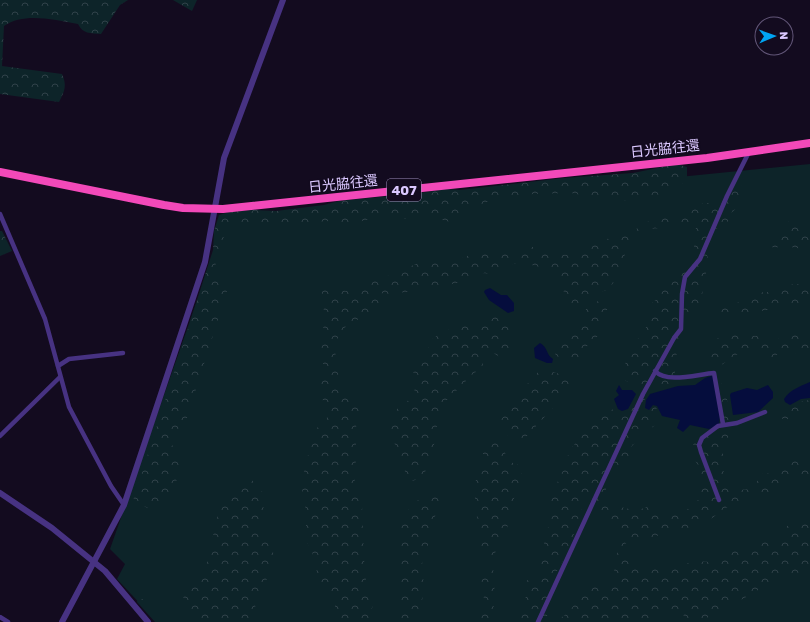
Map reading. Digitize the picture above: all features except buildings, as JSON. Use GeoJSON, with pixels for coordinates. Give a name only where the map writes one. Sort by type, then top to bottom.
{"type":"FeatureCollection","features":[{"type":"Feature","properties":{"kind":"highway","name":"日光脇往還"},"geometry":{"type":"LineString","coordinates":[[0,172],[146,202],[183,208],[214,209],[337,198],[810,144]]}},
{"type":"Feature","properties":{"kind":"street"},"geometry":{"type":"LineString","coordinates":[[62,622],[124,505],[205,262],[224,158],[283,0]]}},
{"type":"Feature","properties":{"kind":"street"},"geometry":{"type":"LineString","coordinates":[[538,622],[625,430],[655,371],[674,338],[681,329],[682,294],[685,277],[700,259],[727,196],[749,152]]}},
{"type":"Feature","properties":{"kind":"street"},"geometry":{"type":"LineString","coordinates":[[0,214],[45,319],[68,407],[111,486],[124,505]]}},
{"type":"Feature","properties":{"kind":"street"},"geometry":{"type":"LineString","coordinates":[[58,366],[69,359],[123,353]]}},
{"type":"Feature","properties":{"kind":"street"},"geometry":{"type":"LineString","coordinates":[[655,371],[664,377],[694,377],[714,373],[723,424]]}},
{"type":"Feature","properties":{"kind":"street"},"geometry":{"type":"LineString","coordinates":[[0,436],[60,377]]}},
{"type":"Feature","properties":{"kind":"street"},"geometry":{"type":"LineString","coordinates":[[720,500],[706,469],[699,445],[702,438],[723,424],[728,425],[737,423],[765,412]]}},
{"type":"Feature","properties":{"kind":"street"},"geometry":{"type":"LineString","coordinates":[[0,493],[47,524],[104,571],[148,622]]}},
{"type":"Feature","properties":{"kind":"street"},"geometry":{"type":"LineString","coordinates":[[0,617],[8,622]]}},
{"type":"Feature","properties":{"kind":"green space"},"geometry":{"type":"Polygon","coordinates":[[[0,0],[128,0],[120,5],[101,34],[90,33],[82,30],[78,24],[40,18],[21,19],[4,26],[2,66],[62,74],[65,88],[59,102],[0,94],[0,0]]]}},
{"type":"Feature","properties":{"kind":"green space"},"geometry":{"type":"Polygon","coordinates":[[[173,0],[197,0],[192,11],[173,0]]]}},
{"type":"Feature","properties":{"kind":"green space"},"geometry":{"type":"Polygon","coordinates":[[[677,164],[687,167],[687,178],[681,185],[662,194],[616,202],[571,193],[533,194],[487,202],[465,211],[459,218],[450,222],[431,217],[406,219],[378,217],[354,223],[330,221],[288,224],[274,222],[259,226],[228,227],[215,258],[217,277],[224,282],[227,291],[186,421],[169,438],[183,469],[158,513],[133,501],[213,250],[214,231],[219,215],[229,212],[254,210],[276,211],[324,205],[339,201],[447,189],[460,190],[564,178],[633,173],[677,164]]]}},
{"type":"Feature","properties":{"kind":"green space"},"geometry":{"type":"Polygon","coordinates":[[[810,164],[810,622],[157,622],[117,579],[125,564],[110,549],[225,221],[810,164]]]}},
{"type":"Feature","properties":{"kind":"green space"},"geometry":{"type":"Polygon","coordinates":[[[733,185],[742,186],[745,188],[739,199],[740,205],[730,214],[730,219],[724,226],[709,231],[705,248],[710,264],[704,278],[702,297],[698,310],[685,319],[679,334],[678,353],[671,360],[675,363],[675,384],[671,386],[662,388],[639,388],[621,378],[631,345],[641,336],[648,324],[651,304],[660,296],[668,280],[689,264],[693,257],[696,227],[690,222],[678,222],[661,228],[649,229],[637,236],[625,254],[621,269],[609,290],[592,295],[579,305],[569,303],[567,294],[562,290],[560,279],[555,270],[530,264],[517,263],[502,268],[492,274],[482,273],[461,282],[430,289],[390,294],[379,293],[383,305],[379,310],[371,316],[357,320],[347,326],[340,333],[337,341],[336,360],[341,390],[363,404],[356,427],[356,461],[353,474],[362,505],[367,591],[373,604],[369,622],[335,622],[335,603],[318,583],[316,565],[311,549],[306,541],[306,511],[301,484],[314,430],[324,423],[331,410],[323,401],[320,386],[325,370],[320,353],[323,340],[324,301],[320,287],[328,285],[346,291],[373,279],[392,275],[429,258],[460,259],[472,254],[513,253],[526,247],[533,247],[548,254],[576,255],[582,244],[602,242],[611,237],[633,231],[657,216],[664,218],[679,218],[687,210],[701,204],[717,203],[728,188],[733,185]]]}},
{"type":"Feature","properties":{"kind":"green space"},"geometry":{"type":"Polygon","coordinates":[[[794,217],[798,218],[801,227],[810,227],[810,245],[803,248],[782,245],[776,248],[767,246],[770,237],[781,232],[794,217]]]}},
{"type":"Feature","properties":{"kind":"green space"},"geometry":{"type":"Polygon","coordinates":[[[0,231],[2,231],[12,251],[0,256],[0,231]]]}},
{"type":"Feature","properties":{"kind":"green space"},"geometry":{"type":"Polygon","coordinates":[[[787,285],[810,285],[810,302],[740,315],[722,314],[714,316],[712,310],[719,307],[734,307],[739,301],[748,301],[763,292],[776,292],[787,285]]]}},
{"type":"Feature","properties":{"kind":"green space"},"geometry":{"type":"Polygon","coordinates":[[[604,299],[608,302],[608,306],[600,334],[588,345],[578,360],[572,362],[561,360],[555,354],[560,341],[577,329],[584,318],[586,309],[593,303],[604,299]]]}},
{"type":"Feature","properties":{"kind":"green space"},"geometry":{"type":"Polygon","coordinates":[[[498,315],[506,323],[510,333],[510,350],[508,355],[500,357],[493,353],[484,358],[482,369],[474,373],[439,408],[430,461],[422,478],[412,481],[406,476],[403,459],[393,440],[389,427],[392,414],[401,405],[415,396],[413,373],[424,361],[431,340],[441,333],[464,323],[481,326],[498,315]]]}},
{"type":"Feature","properties":{"kind":"green space"},"geometry":{"type":"Polygon","coordinates":[[[798,330],[807,338],[810,359],[793,352],[780,352],[771,358],[768,358],[756,353],[746,352],[734,356],[720,366],[713,366],[710,356],[711,341],[729,334],[759,336],[762,332],[766,334],[767,343],[775,343],[780,337],[783,342],[798,330]]]}},
{"type":"Feature","properties":{"kind":"green space"},"geometry":{"type":"Polygon","coordinates":[[[549,371],[564,375],[571,382],[565,395],[526,437],[514,440],[506,434],[499,422],[512,406],[520,392],[538,372],[549,371]]]}},
{"type":"Feature","properties":{"kind":"green space"},"geometry":{"type":"Polygon","coordinates":[[[719,377],[727,399],[729,424],[732,431],[724,444],[722,452],[725,458],[725,466],[722,478],[728,488],[742,490],[755,487],[758,491],[755,496],[738,508],[726,508],[713,518],[700,524],[638,542],[629,541],[624,529],[611,522],[599,509],[587,503],[582,507],[574,534],[564,559],[549,585],[551,605],[545,622],[519,622],[521,602],[530,593],[526,581],[539,574],[539,554],[544,545],[545,533],[550,524],[548,517],[551,496],[573,446],[598,417],[605,406],[612,409],[616,415],[627,413],[639,395],[644,398],[649,406],[656,407],[658,417],[656,424],[650,429],[641,433],[640,437],[632,446],[629,463],[618,470],[609,481],[606,489],[607,501],[632,509],[642,509],[647,507],[649,502],[654,502],[660,507],[659,513],[665,516],[682,514],[698,500],[700,494],[698,465],[692,456],[694,447],[691,435],[695,432],[708,431],[724,422],[717,379],[719,377]]]}},
{"type":"Feature","properties":{"kind":"green space"},"geometry":{"type":"Polygon","coordinates":[[[810,400],[810,411],[796,414],[791,418],[784,420],[778,415],[780,411],[802,401],[810,400]]]}},
{"type":"Feature","properties":{"kind":"green space"},"geometry":{"type":"Polygon","coordinates":[[[495,441],[502,444],[508,461],[521,466],[522,481],[514,498],[511,516],[506,531],[493,557],[484,557],[480,546],[480,529],[474,489],[478,470],[483,461],[483,444],[495,441]]]}},
{"type":"Feature","properties":{"kind":"green space"},"geometry":{"type":"Polygon","coordinates":[[[796,460],[800,462],[802,469],[810,466],[810,480],[797,474],[789,476],[784,484],[775,492],[762,493],[756,483],[762,474],[775,473],[796,460]]]}},
{"type":"Feature","properties":{"kind":"green space"},"geometry":{"type":"Polygon","coordinates":[[[248,476],[260,489],[265,498],[259,525],[274,556],[274,563],[270,575],[260,589],[255,601],[259,622],[201,622],[183,602],[184,592],[197,581],[206,567],[220,505],[230,498],[234,487],[248,476]]]}},
{"type":"Feature","properties":{"kind":"green space"},"geometry":{"type":"Polygon","coordinates":[[[436,494],[442,500],[428,533],[428,559],[422,560],[424,590],[418,622],[399,622],[401,517],[423,495],[436,494]]]}},
{"type":"Feature","properties":{"kind":"green space"},"geometry":{"type":"Polygon","coordinates":[[[810,520],[810,568],[804,572],[788,574],[767,584],[752,594],[703,620],[688,622],[680,610],[666,609],[654,622],[550,622],[554,616],[561,618],[566,614],[590,586],[609,586],[612,581],[618,551],[624,541],[627,545],[626,550],[643,567],[652,569],[680,566],[694,561],[712,562],[733,549],[745,548],[765,541],[779,546],[784,540],[782,531],[787,526],[810,520]]]}},
{"type":"Feature","properties":{"kind":"green space"},"geometry":{"type":"Polygon","coordinates":[[[484,567],[492,567],[495,575],[493,622],[479,622],[479,614],[484,594],[479,572],[484,567]]]}},
{"type":"Feature","properties":{"kind":"green space"},"geometry":{"type":"Polygon","coordinates":[[[138,599],[144,599],[150,613],[169,622],[155,622],[137,602],[138,599]]]}},
{"type":"Feature","properties":{"kind":"shaded area"},"geometry":{"type":"Polygon","coordinates":[[[490,288],[501,295],[507,295],[514,303],[514,311],[508,313],[489,300],[484,292],[490,288]]]}},
{"type":"Feature","properties":{"kind":"shaded area"},"geometry":{"type":"Polygon","coordinates":[[[540,343],[553,359],[552,363],[547,363],[535,358],[534,348],[540,343]]]}},
{"type":"Feature","properties":{"kind":"shaded area"},"geometry":{"type":"Polygon","coordinates":[[[714,375],[720,415],[719,425],[709,429],[690,425],[683,432],[677,428],[680,420],[662,416],[657,406],[653,405],[649,410],[645,408],[646,400],[650,394],[678,386],[695,385],[705,378],[714,375]]]}},
{"type":"Feature","properties":{"kind":"shaded area"},"geometry":{"type":"Polygon","coordinates":[[[810,382],[810,398],[801,399],[790,405],[785,402],[784,399],[789,393],[810,382]]]}},
{"type":"Feature","properties":{"kind":"shaded area"},"geometry":{"type":"Polygon","coordinates":[[[619,385],[622,390],[632,390],[636,394],[628,409],[622,411],[618,409],[614,399],[619,395],[616,391],[619,385]]]}},
{"type":"Feature","properties":{"kind":"shaded area"},"geometry":{"type":"Polygon","coordinates":[[[768,385],[773,392],[773,398],[758,412],[733,415],[731,393],[747,388],[757,390],[768,385]]]}}]}
